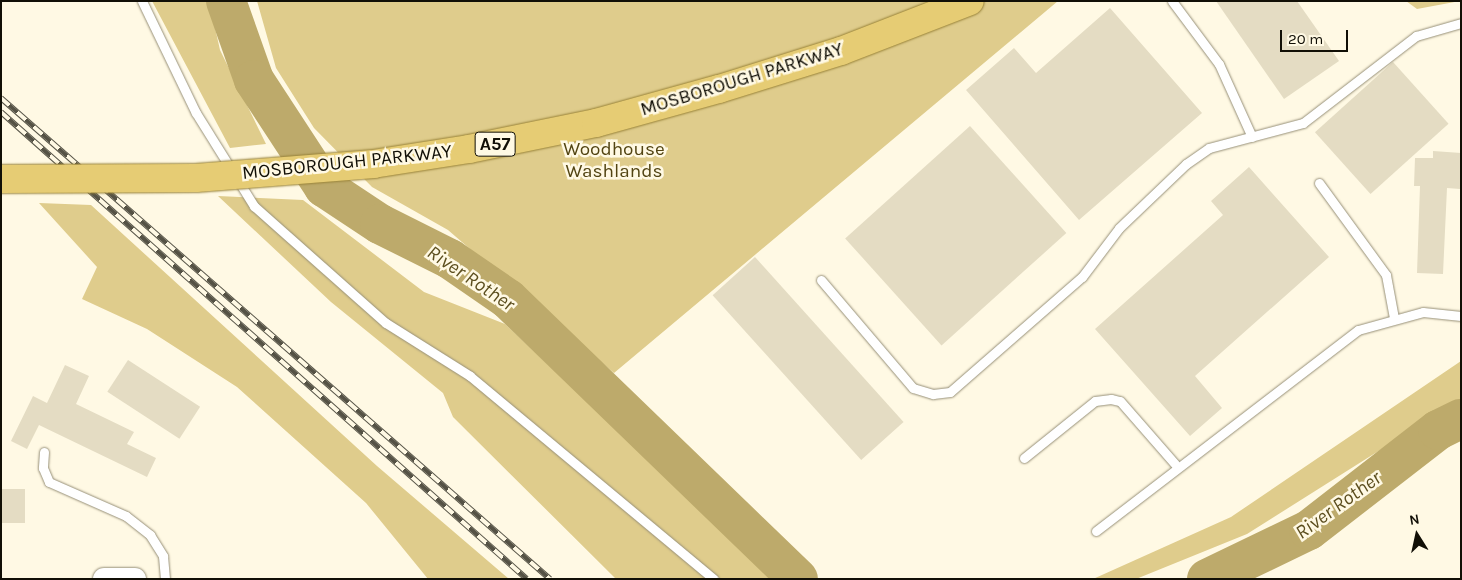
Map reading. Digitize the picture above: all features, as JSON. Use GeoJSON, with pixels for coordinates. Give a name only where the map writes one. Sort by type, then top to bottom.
{"type":"FeatureCollection","features":[{"type":"Feature","properties":{"kind":"highway","name":"MOSBOROUGH PARKWAY"},"geometry":{"type":"LineString","coordinates":[[1,180],[196,178],[373,164],[469,150],[596,123],[719,89],[841,51],[970,1]]}},
{"type":"Feature","properties":{"kind":"street"},"geometry":{"type":"LineString","coordinates":[[104,579],[135,579]]}},
{"type":"Feature","properties":{"kind":"lane"},"geometry":{"type":"LineString","coordinates":[[142,1],[196,113],[254,206],[386,322],[477,382],[714,579]]}},
{"type":"Feature","properties":{"kind":"lane"},"geometry":{"type":"LineString","coordinates":[[1172,2],[1219,64],[1252,137]]}},
{"type":"Feature","properties":{"kind":"lane"},"geometry":{"type":"LineString","coordinates":[[821,280],[913,388],[950,392],[1082,277],[1119,228],[1186,164],[1209,148],[1302,123],[1416,36],[1461,23]]}},
{"type":"Feature","properties":{"kind":"lane"},"geometry":{"type":"LineString","coordinates":[[1319,183],[1386,275],[1394,318]]}},
{"type":"Feature","properties":{"kind":"lane"},"geometry":{"type":"LineString","coordinates":[[1096,531],[1176,466],[1358,330],[1394,318],[1423,312],[1461,316]]}},
{"type":"Feature","properties":{"kind":"lane"},"geometry":{"type":"LineString","coordinates":[[1024,458],[1095,401],[1111,399],[1120,401],[1176,466]]}},
{"type":"Feature","properties":{"kind":"lane"},"geometry":{"type":"LineString","coordinates":[[44,452],[43,468],[49,482],[126,516],[150,535],[162,556],[165,579]]}},
{"type":"Feature","properties":{"kind":"green space"},"geometry":{"type":"Polygon","coordinates":[[[152,1],[209,1],[220,50],[266,144],[230,148],[152,1]]]}},
{"type":"Feature","properties":{"kind":"green space","name":"Woodhouse Washlands"},"geometry":{"type":"Polygon","coordinates":[[[257,1],[1058,1],[614,373],[448,230],[372,187],[314,128],[276,68],[257,1]]]}},
{"type":"Feature","properties":{"kind":"green space"},"geometry":{"type":"Polygon","coordinates":[[[1406,1],[1460,1],[1417,9],[1406,1]]]}},
{"type":"Feature","properties":{"kind":"green space"},"geometry":{"type":"Polygon","coordinates":[[[218,196],[303,200],[424,292],[505,324],[775,579],[616,579],[453,417],[443,393],[331,302],[218,196]]]}},
{"type":"Feature","properties":{"kind":"green space"},"geometry":{"type":"Polygon","coordinates":[[[39,203],[91,205],[377,466],[509,579],[428,579],[366,503],[237,387],[147,329],[82,299],[97,267],[39,203]]]}},
{"type":"Feature","properties":{"kind":"green space"},"geometry":{"type":"Polygon","coordinates":[[[1461,361],[1461,399],[1247,534],[1136,579],[1093,579],[1231,517],[1461,361]]]}},
{"type":"Feature","properties":{"kind":"building"},"geometry":{"type":"Polygon","coordinates":[[[1216,1],[1297,1],[1339,61],[1284,99],[1216,1]]]}},
{"type":"Feature","properties":{"kind":"building"},"geometry":{"type":"Polygon","coordinates":[[[1110,8],[1202,113],[1079,220],[966,90],[1014,48],[1036,73],[1110,8]]]}},
{"type":"Feature","properties":{"kind":"building"},"geometry":{"type":"Polygon","coordinates":[[[1393,62],[1449,124],[1371,194],[1315,132],[1393,62]]]}},
{"type":"Feature","properties":{"kind":"building"},"geometry":{"type":"Polygon","coordinates":[[[970,126],[1066,233],[942,345],[845,238],[970,126]]]}},
{"type":"Feature","properties":{"kind":"building"},"geometry":{"type":"Polygon","coordinates":[[[1433,151],[1461,153],[1460,189],[1447,188],[1443,274],[1417,273],[1420,186],[1414,186],[1415,158],[1433,158],[1433,151]]]}},
{"type":"Feature","properties":{"kind":"building"},"geometry":{"type":"Polygon","coordinates":[[[1249,167],[1329,257],[1195,376],[1222,408],[1190,436],[1095,329],[1223,215],[1211,201],[1249,167]]]}},
{"type":"Feature","properties":{"kind":"building"},"geometry":{"type":"Polygon","coordinates":[[[755,257],[904,422],[861,460],[713,295],[755,257]]]}},
{"type":"Feature","properties":{"kind":"building"},"geometry":{"type":"Polygon","coordinates":[[[128,360],[200,407],[179,439],[107,392],[128,360]]]}},
{"type":"Feature","properties":{"kind":"building"},"geometry":{"type":"Polygon","coordinates":[[[65,365],[89,376],[76,404],[134,432],[127,444],[156,458],[147,477],[39,425],[27,449],[11,441],[33,396],[47,403],[65,365]]]}},
{"type":"Feature","properties":{"kind":"building"},"geometry":{"type":"Polygon","coordinates":[[[1,489],[25,489],[25,523],[1,523],[1,489]]]}},
{"type":"Feature","properties":{"kind":"waterway","name":"River Rother"},"geometry":{"type":"LineString","coordinates":[[226,1],[254,80],[324,187],[380,224],[450,259],[508,299],[798,579]]}},
{"type":"Feature","properties":{"kind":"waterway","name":"River Rother"},"geometry":{"type":"LineString","coordinates":[[1207,579],[1309,530],[1438,430],[1461,419]]}},
{"type":"Feature","properties":{"kind":"railway"},"geometry":{"type":"LineString","coordinates":[[1,98],[550,579]]}},
{"type":"Feature","properties":{"kind":"railway"},"geometry":{"type":"LineString","coordinates":[[1,112],[527,579]]}}]}
